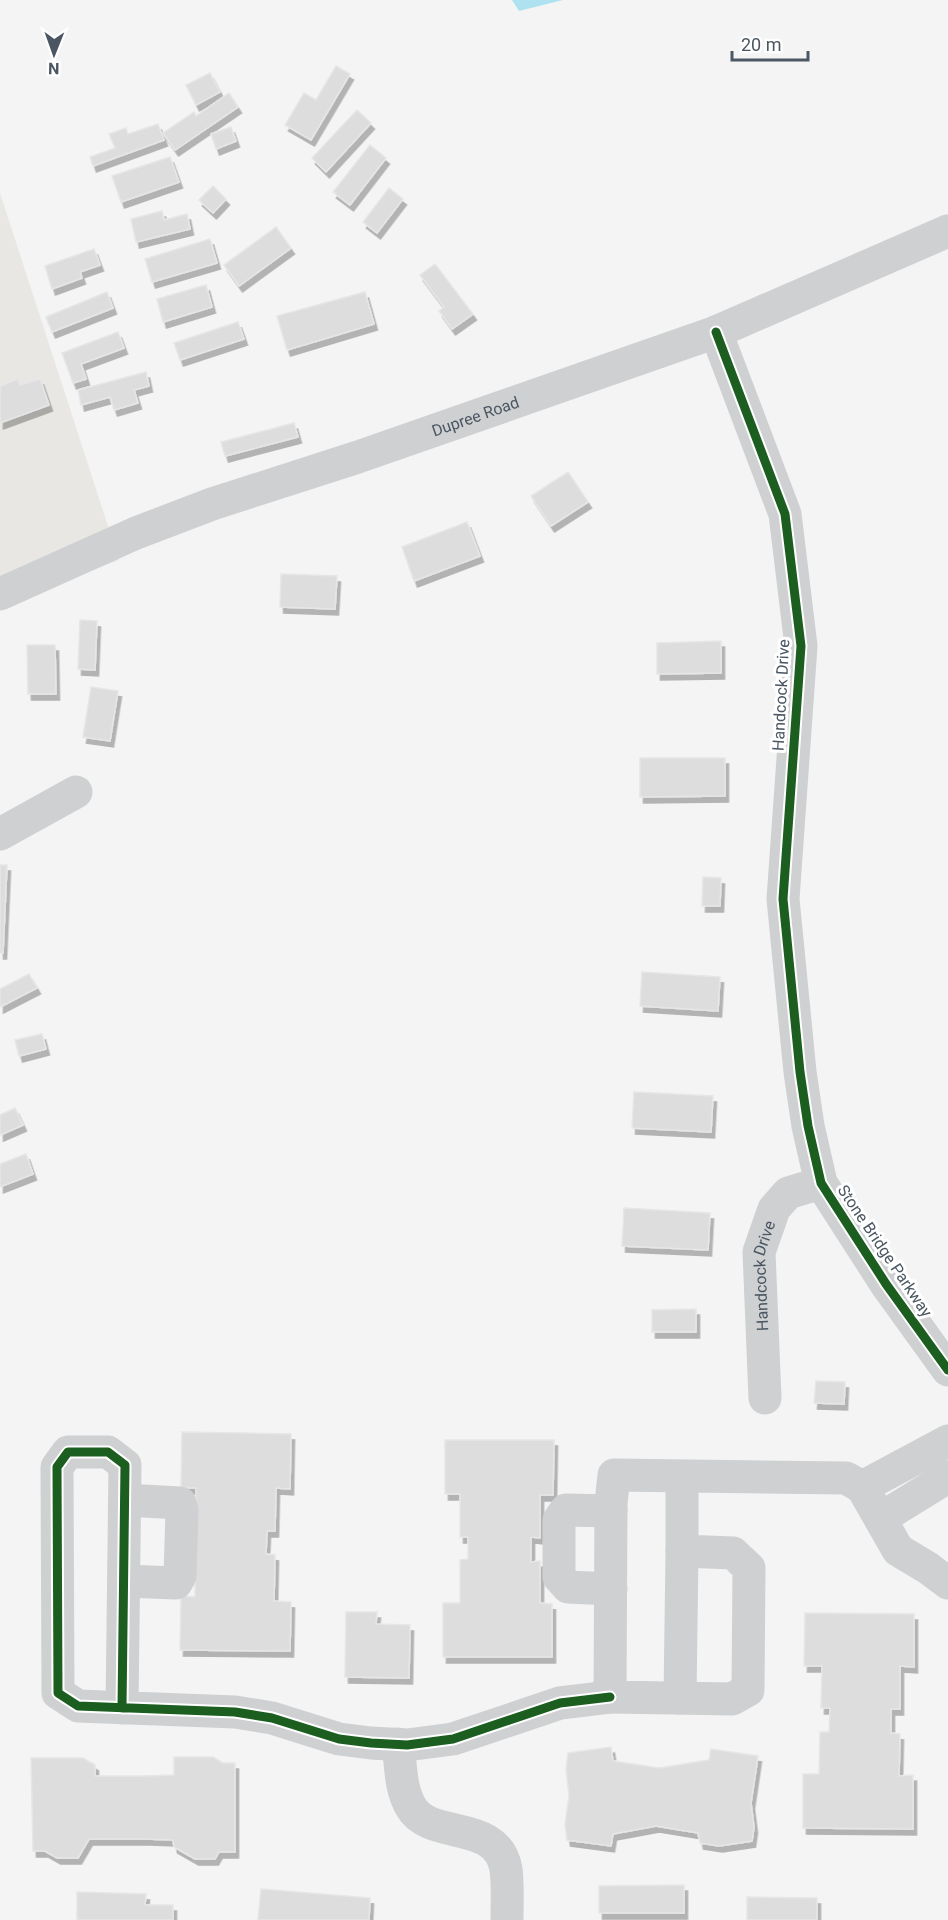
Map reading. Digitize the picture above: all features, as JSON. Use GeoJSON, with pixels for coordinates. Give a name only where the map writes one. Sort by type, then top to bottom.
{"type":"FeatureCollection","features":[{"type":"Feature","properties":{"kind":"street","name":"Dupree Road"},"geometry":{"type":"LineString","coordinates":[[0,594],[136,533],[212,504],[358,457],[716,332],[948,231]]}},
{"type":"Feature","properties":{"kind":"street","name":"Handcock Drive"},"geometry":{"type":"LineString","coordinates":[[716,332],[785,514],[801,646],[783,899],[800,1072]]}},
{"type":"Feature","properties":{"kind":"street"},"geometry":{"type":"LineString","coordinates":[[0,834],[76,792]]}},
{"type":"Feature","properties":{"kind":"street","name":"Stone Bridge Parkway"},"geometry":{"type":"LineString","coordinates":[[800,1072],[808,1126],[821,1183],[886,1284],[948,1370]]}},
{"type":"Feature","properties":{"kind":"street","name":"Handcock Drive"},"geometry":{"type":"LineString","coordinates":[[765,1398],[759,1252],[774,1209],[788,1193],[821,1183]]}},
{"type":"Feature","properties":{"kind":"street"},"geometry":{"type":"LineString","coordinates":[[862,1487],[948,1441]]}},
{"type":"Feature","properties":{"kind":"street"},"geometry":{"type":"LineString","coordinates":[[122,1708],[125,1465],[108,1452],[68,1452],[57,1467],[58,1693],[78,1706],[122,1708],[235,1712],[272,1718],[339,1739],[398,1744],[453,1739],[560,1703],[610,1697],[732,1699],[748,1690],[748,1568],[733,1553],[682,1551]]}},
{"type":"Feature","properties":{"kind":"street"},"geometry":{"type":"LineString","coordinates":[[610,1697],[611,1511],[614,1475],[846,1478],[862,1487],[898,1550],[948,1583]]}},
{"type":"Feature","properties":{"kind":"street"},"geometry":{"type":"LineString","coordinates":[[680,1698],[682,1476]]}},
{"type":"Feature","properties":{"kind":"street"},"geometry":{"type":"LineString","coordinates":[[881,1518],[948,1477]]}},
{"type":"Feature","properties":{"kind":"street"},"geometry":{"type":"LineString","coordinates":[[124,1581],[176,1583],[180,1576],[182,1510],[180,1503],[125,1500]]}},
{"type":"Feature","properties":{"kind":"street"},"geometry":{"type":"LineString","coordinates":[[610,1588],[568,1587],[559,1577],[559,1520],[566,1510],[611,1511]]}},
{"type":"Feature","properties":{"kind":"street"},"geometry":{"type":"LineString","coordinates":[[398,1744],[404,1791],[411,1809],[426,1821],[478,1836],[492,1845],[500,1854],[506,1868],[507,1920]]}},
{"type":"Feature","properties":{"kind":"shaded area"},"geometry":{"type":"Polygon","coordinates":[[[0,193],[119,560],[0,606],[0,193]]]}},
{"type":"Feature","properties":{"kind":"water"},"geometry":{"type":"Polygon","coordinates":[[[512,0],[563,0],[519,11],[512,0]]]}},
{"type":"Feature","properties":{"kind":"building"},"geometry":{"type":"Polygon","coordinates":[[[336,66],[350,74],[311,140],[285,125],[304,93],[316,100],[336,66]]]}},
{"type":"Feature","properties":{"kind":"building"},"geometry":{"type":"Polygon","coordinates":[[[210,73],[220,92],[196,105],[186,85],[210,73]]]}},
{"type":"Feature","properties":{"kind":"building"},"geometry":{"type":"Polygon","coordinates":[[[229,93],[238,107],[175,150],[163,133],[194,112],[196,116],[229,93]]]}},
{"type":"Feature","properties":{"kind":"building"},"geometry":{"type":"Polygon","coordinates":[[[357,110],[371,123],[326,172],[312,158],[357,110]]]}},
{"type":"Feature","properties":{"kind":"building"},"geometry":{"type":"Polygon","coordinates":[[[158,124],[164,140],[93,166],[90,157],[115,148],[109,134],[126,128],[128,134],[158,124]]]}},
{"type":"Feature","properties":{"kind":"building"},"geometry":{"type":"Polygon","coordinates":[[[231,127],[236,141],[216,149],[211,134],[231,127]]]}},
{"type":"Feature","properties":{"kind":"building"},"geometry":{"type":"Polygon","coordinates":[[[370,145],[386,158],[350,205],[333,192],[370,145]]]}},
{"type":"Feature","properties":{"kind":"building"},"geometry":{"type":"Polygon","coordinates":[[[170,157],[179,182],[121,202],[112,176],[170,157]]]}},
{"type":"Feature","properties":{"kind":"building"},"geometry":{"type":"Polygon","coordinates":[[[213,186],[226,199],[213,213],[199,200],[213,186]]]}},
{"type":"Feature","properties":{"kind":"building"},"geometry":{"type":"Polygon","coordinates":[[[389,188],[403,199],[377,233],[363,222],[389,188]]]}},
{"type":"Feature","properties":{"kind":"building"},"geometry":{"type":"Polygon","coordinates":[[[162,211],[164,220],[187,214],[190,229],[136,242],[131,219],[162,211]]]}},
{"type":"Feature","properties":{"kind":"building"},"geometry":{"type":"Polygon","coordinates":[[[276,227],[291,248],[239,286],[224,265],[276,227]]]}},
{"type":"Feature","properties":{"kind":"building"},"geometry":{"type":"Polygon","coordinates":[[[210,239],[217,263],[152,282],[145,259],[210,239]]]}},
{"type":"Feature","properties":{"kind":"building"},"geometry":{"type":"Polygon","coordinates":[[[94,249],[100,265],[80,272],[82,278],[52,289],[45,266],[94,249]]]}},
{"type":"Feature","properties":{"kind":"building"},"geometry":{"type":"Polygon","coordinates":[[[435,264],[473,314],[452,329],[439,311],[444,307],[420,275],[435,264]]]}},
{"type":"Feature","properties":{"kind":"building"},"geometry":{"type":"Polygon","coordinates":[[[206,285],[212,307],[163,322],[157,299],[206,285]]]}},
{"type":"Feature","properties":{"kind":"building"},"geometry":{"type":"Polygon","coordinates":[[[107,292],[113,308],[52,332],[46,317],[107,292]]]}},
{"type":"Feature","properties":{"kind":"building"},"geometry":{"type":"Polygon","coordinates":[[[365,292],[374,324],[287,350],[277,316],[365,292]]]}},
{"type":"Feature","properties":{"kind":"building"},"geometry":{"type":"Polygon","coordinates":[[[238,322],[244,339],[180,360],[174,343],[238,322]]]}},
{"type":"Feature","properties":{"kind":"building"},"geometry":{"type":"Polygon","coordinates":[[[118,332],[124,348],[81,364],[86,379],[73,383],[62,353],[118,332]]]}},
{"type":"Feature","properties":{"kind":"building"},"geometry":{"type":"Polygon","coordinates":[[[146,372],[149,386],[134,390],[138,403],[114,410],[110,397],[81,405],[78,390],[146,372]]]}},
{"type":"Feature","properties":{"kind":"building"},"geometry":{"type":"Polygon","coordinates":[[[18,379],[20,385],[40,379],[49,405],[0,423],[0,386],[18,379]]]}},
{"type":"Feature","properties":{"kind":"building"},"geometry":{"type":"Polygon","coordinates":[[[294,423],[298,437],[225,456],[221,442],[294,423]]]}},
{"type":"Feature","properties":{"kind":"building"},"geometry":{"type":"Polygon","coordinates":[[[568,472],[588,502],[551,526],[531,496],[568,472]]]}},
{"type":"Feature","properties":{"kind":"building"},"geometry":{"type":"Polygon","coordinates":[[[467,522],[480,556],[414,581],[402,547],[467,522]]]}},
{"type":"Feature","properties":{"kind":"building"},"geometry":{"type":"Polygon","coordinates":[[[281,574],[337,576],[335,609],[280,607],[281,574]]]}},
{"type":"Feature","properties":{"kind":"building"},"geometry":{"type":"Polygon","coordinates":[[[80,620],[97,621],[95,670],[78,669],[80,620]]]}},
{"type":"Feature","properties":{"kind":"building"},"geometry":{"type":"Polygon","coordinates":[[[721,641],[721,673],[657,674],[657,643],[721,641]]]}},
{"type":"Feature","properties":{"kind":"building"},"geometry":{"type":"Polygon","coordinates":[[[27,645],[55,645],[56,694],[28,694],[27,645]]]}},
{"type":"Feature","properties":{"kind":"building"},"geometry":{"type":"Polygon","coordinates":[[[91,687],[118,691],[110,741],[83,737],[91,687]]]}},
{"type":"Feature","properties":{"kind":"building"},"geometry":{"type":"Polygon","coordinates":[[[640,758],[725,758],[725,796],[640,797],[640,758]]]}},
{"type":"Feature","properties":{"kind":"building"},"geometry":{"type":"Polygon","coordinates":[[[0,865],[7,865],[3,953],[0,953],[0,865]]]}},
{"type":"Feature","properties":{"kind":"building"},"geometry":{"type":"Polygon","coordinates":[[[703,877],[721,878],[720,906],[702,906],[703,877]]]}},
{"type":"Feature","properties":{"kind":"building"},"geometry":{"type":"Polygon","coordinates":[[[642,972],[720,977],[718,1011],[640,1006],[642,972]]]}},
{"type":"Feature","properties":{"kind":"building"},"geometry":{"type":"Polygon","coordinates":[[[29,974],[37,988],[0,1007],[0,989],[29,974]]]}},
{"type":"Feature","properties":{"kind":"building"},"geometry":{"type":"Polygon","coordinates":[[[42,1034],[46,1049],[19,1056],[15,1040],[42,1034]]]}},
{"type":"Feature","properties":{"kind":"building"},"geometry":{"type":"Polygon","coordinates":[[[634,1092],[713,1096],[711,1132],[632,1128],[634,1092]]]}},
{"type":"Feature","properties":{"kind":"building"},"geometry":{"type":"Polygon","coordinates":[[[15,1108],[23,1125],[0,1135],[0,1115],[15,1108]]]}},
{"type":"Feature","properties":{"kind":"building"},"geometry":{"type":"Polygon","coordinates":[[[26,1154],[33,1174],[0,1187],[0,1164],[26,1154]]]}},
{"type":"Feature","properties":{"kind":"building"},"geometry":{"type":"Polygon","coordinates":[[[624,1208],[710,1213],[708,1250],[622,1246],[624,1208]]]}},
{"type":"Feature","properties":{"kind":"building"},"geometry":{"type":"Polygon","coordinates":[[[696,1309],[696,1332],[652,1332],[652,1310],[696,1309]]]}},
{"type":"Feature","properties":{"kind":"building"},"geometry":{"type":"Polygon","coordinates":[[[816,1381],[845,1382],[844,1404],[814,1403],[816,1381]]]}},
{"type":"Feature","properties":{"kind":"building"},"geometry":{"type":"Polygon","coordinates":[[[182,1432],[291,1434],[290,1489],[276,1488],[275,1531],[267,1531],[266,1554],[275,1555],[274,1601],[291,1602],[290,1651],[180,1650],[181,1596],[195,1597],[196,1488],[181,1488],[182,1432]]]}},
{"type":"Feature","properties":{"kind":"building"},"geometry":{"type":"Polygon","coordinates":[[[445,1440],[554,1440],[553,1495],[540,1495],[540,1538],[531,1537],[531,1562],[540,1561],[540,1603],[552,1604],[552,1657],[443,1657],[443,1603],[460,1603],[460,1560],[468,1559],[468,1537],[460,1537],[460,1494],[445,1494],[445,1440]]]}},
{"type":"Feature","properties":{"kind":"building"},"geometry":{"type":"Polygon","coordinates":[[[346,1612],[377,1612],[376,1624],[410,1625],[409,1678],[345,1677],[346,1612]]]}},
{"type":"Feature","properties":{"kind":"building"},"geometry":{"type":"Polygon","coordinates":[[[805,1613],[914,1614],[914,1667],[900,1666],[900,1709],[891,1709],[891,1733],[900,1734],[899,1776],[913,1775],[913,1829],[803,1828],[803,1774],[819,1774],[820,1732],[829,1732],[830,1708],[821,1708],[822,1666],[804,1666],[805,1613]]]}},
{"type":"Feature","properties":{"kind":"building"},"geometry":{"type":"Polygon","coordinates":[[[611,1747],[613,1761],[659,1768],[709,1760],[711,1749],[758,1756],[751,1803],[754,1827],[752,1841],[719,1846],[700,1843],[698,1833],[656,1826],[613,1834],[611,1846],[567,1840],[565,1825],[569,1795],[566,1770],[568,1753],[611,1747]]]}},
{"type":"Feature","properties":{"kind":"building"},"geometry":{"type":"Polygon","coordinates":[[[174,1757],[213,1757],[223,1763],[235,1763],[235,1852],[219,1852],[215,1859],[195,1859],[174,1847],[173,1840],[146,1839],[89,1839],[78,1858],[57,1858],[45,1851],[33,1851],[31,1758],[83,1758],[95,1765],[95,1776],[144,1776],[174,1775],[174,1757]]]}},
{"type":"Feature","properties":{"kind":"building"},"geometry":{"type":"Polygon","coordinates":[[[684,1885],[684,1913],[599,1913],[599,1886],[684,1885]]]}},
{"type":"Feature","properties":{"kind":"building"},"geometry":{"type":"Polygon","coordinates":[[[261,1889],[370,1898],[369,1920],[258,1920],[261,1889]]]}},
{"type":"Feature","properties":{"kind":"building"},"geometry":{"type":"Polygon","coordinates":[[[77,1892],[146,1894],[145,1905],[173,1905],[173,1920],[77,1920],[77,1892]]]}},
{"type":"Feature","properties":{"kind":"building"},"geometry":{"type":"Polygon","coordinates":[[[747,1897],[817,1898],[817,1920],[747,1920],[747,1897]]]}},
{"type":"Feature","properties":{"kind":"cycle path"},"geometry":{"type":"LineString","coordinates":[[716,332],[785,514],[801,646],[783,899],[800,1072],[808,1126],[821,1183],[886,1284],[948,1370]]}},
{"type":"Feature","properties":{"kind":"cycle path"},"geometry":{"type":"LineString","coordinates":[[122,1708],[125,1465],[108,1452],[68,1452],[57,1467],[58,1693],[78,1706],[235,1712],[272,1718],[339,1739],[407,1745],[453,1739],[560,1703],[610,1697]]}}]}
